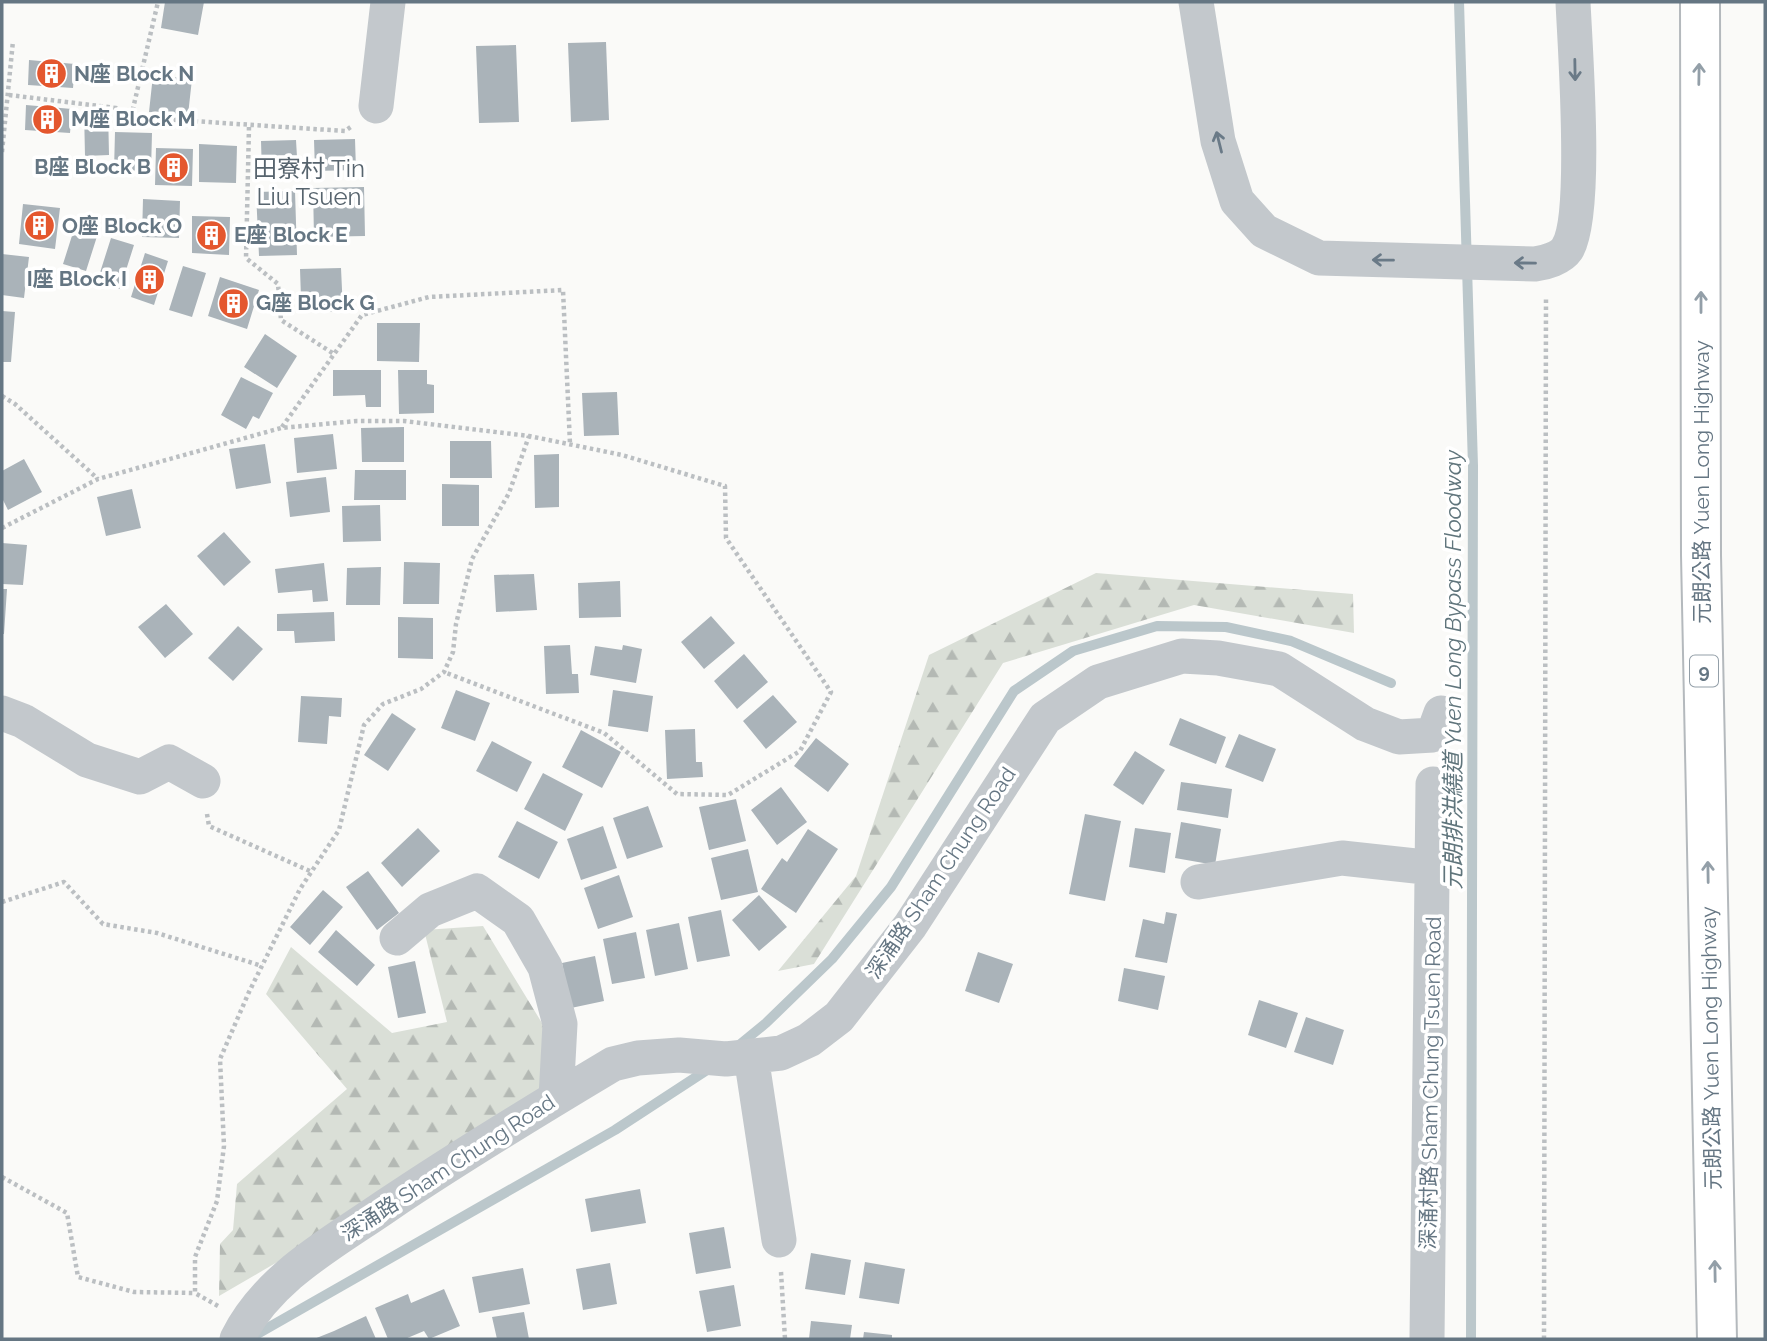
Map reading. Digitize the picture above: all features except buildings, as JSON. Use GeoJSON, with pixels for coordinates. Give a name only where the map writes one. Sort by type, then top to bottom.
{"type":"FeatureCollection","features":[{"type":"Feature","properties":{"kind":"highway","name":"元朗公路 Yuen Long Highway"},"geometry":{"type":"LineString","coordinates":[[1700,2],[1701,555],[1717,1339]]}},
{"type":"Feature","properties":{"kind":"street"},"geometry":{"type":"LineString","coordinates":[[376,106],[388,2]]}},
{"type":"Feature","properties":{"kind":"street"},"geometry":{"type":"LineString","coordinates":[[1196,2],[1218,141],[1237,201],[1264,231],[1319,258],[1546,263],[1567,249],[1578,211],[1573,2]]}},
{"type":"Feature","properties":{"kind":"street","name":"深涌路 Sham Chung Road"},"geometry":{"type":"LineString","coordinates":[[242,1329],[290,1271],[458,1158],[613,1064],[638,1058],[679,1055],[726,1059],[766,1055],[809,1040],[839,1017],[910,926],[1045,718],[1098,682],[1182,656],[1217,658],[1279,669],[1365,724],[1399,737],[1433,735],[1441,713]]}},
{"type":"Feature","properties":{"kind":"street"},"geometry":{"type":"LineString","coordinates":[[2,713],[23,721],[87,760],[140,777],[169,762],[203,781]]}},
{"type":"Feature","properties":{"kind":"street","name":"深涌村路 Sham Chung Tsuen Road"},"geometry":{"type":"LineString","coordinates":[[1427,1339],[1433,784]]}},
{"type":"Feature","properties":{"kind":"street"},"geometry":{"type":"LineString","coordinates":[[1198,882],[1342,858],[1434,868]]}},
{"type":"Feature","properties":{"kind":"street"},"geometry":{"type":"LineString","coordinates":[[397,938],[430,910],[477,891],[518,920],[545,967],[560,1024],[556,1098]]}},
{"type":"Feature","properties":{"kind":"street"},"geometry":{"type":"LineString","coordinates":[[766,1055],[779,1240]]}},
{"type":"Feature","properties":{"kind":"path"},"geometry":{"type":"LineString","coordinates":[[131,117],[158,2]]}},
{"type":"Feature","properties":{"kind":"path"},"geometry":{"type":"LineString","coordinates":[[2,152],[13,41]]}},
{"type":"Feature","properties":{"kind":"path"},"geometry":{"type":"LineString","coordinates":[[9,95],[116,108],[131,117],[249,127],[345,131],[376,106]]}},
{"type":"Feature","properties":{"kind":"path"},"geometry":{"type":"LineString","coordinates":[[249,127],[246,258],[278,284],[281,320],[334,355]]}},
{"type":"Feature","properties":{"kind":"path"},"geometry":{"type":"LineString","coordinates":[[1544,1339],[1546,263]]}},
{"type":"Feature","properties":{"kind":"path"},"geometry":{"type":"LineString","coordinates":[[281,428],[362,315],[429,297],[563,289],[570,444]]}},
{"type":"Feature","properties":{"kind":"path"},"geometry":{"type":"LineString","coordinates":[[2,396],[15,404],[98,479]]}},
{"type":"Feature","properties":{"kind":"path"},"geometry":{"type":"LineString","coordinates":[[2,528],[98,479],[281,428],[357,421],[404,421],[529,436],[570,444],[725,486],[726,538],[831,692],[800,751],[728,795],[677,794],[604,733],[444,672]]}},
{"type":"Feature","properties":{"kind":"path"},"geometry":{"type":"LineString","coordinates":[[195,1293],[195,1257],[217,1201],[224,1146],[220,1059],[262,966],[312,872],[339,830],[364,725],[383,704],[421,689],[444,672],[453,652],[456,624],[472,559],[509,493],[529,436]]}},
{"type":"Feature","properties":{"kind":"path"},"geometry":{"type":"LineString","coordinates":[[203,781],[209,826],[312,872]]}},
{"type":"Feature","properties":{"kind":"path"},"geometry":{"type":"LineString","coordinates":[[2,902],[64,882],[103,924],[157,933],[262,966]]}},
{"type":"Feature","properties":{"kind":"path"},"geometry":{"type":"LineString","coordinates":[[2,1177],[67,1213],[78,1277],[134,1292],[195,1293],[242,1329]]}},
{"type":"Feature","properties":{"kind":"path"},"geometry":{"type":"LineString","coordinates":[[779,1240],[785,1339]]}},
{"type":"Feature","properties":{"kind":"green space"},"geometry":{"type":"Polygon","coordinates":[[[1096,573],[1353,594],[1354,633],[1194,605],[1003,663],[814,964],[778,971],[856,876],[929,655],[1096,573]]]}},
{"type":"Feature","properties":{"kind":"green space"},"geometry":{"type":"Polygon","coordinates":[[[483,926],[545,1028],[542,1108],[219,1296],[220,1244],[233,1230],[237,1184],[347,1089],[266,994],[291,947],[392,1033],[447,1022],[424,930],[483,926]]]}},
{"type":"Feature","properties":{"kind":"waterway","name":"元朗排洪繞道 Yuen Long Bypass Floodway"},"geometry":{"type":"LineString","coordinates":[[1459,2],[1473,466],[1471,1339]]}},
{"type":"Feature","properties":{"kind":"waterway"},"geometry":{"type":"LineString","coordinates":[[738,1046],[766,1023],[832,959],[891,887],[1014,691],[1073,651],[1157,626],[1226,627],[1291,641],[1391,683]]}},
{"type":"Feature","properties":{"kind":"waterway"},"geometry":{"type":"LineString","coordinates":[[252,1337],[615,1130],[710,1068]]}},
{"type":"Feature","properties":{"kind":"place","name":"N座 Block N"},"geometry":{"type":"Point","coordinates":[51,74]}},
{"type":"Feature","properties":{"kind":"place","name":"M座 Block M"},"geometry":{"type":"Point","coordinates":[48,119]}},
{"type":"Feature","properties":{"kind":"place","name":"B座 Block B"},"geometry":{"type":"Point","coordinates":[174,167]}},
{"type":"Feature","properties":{"kind":"place","name":"O座 Block O"},"geometry":{"type":"Point","coordinates":[39,226]}},
{"type":"Feature","properties":{"kind":"place","name":"E座 Block E"},"geometry":{"type":"Point","coordinates":[211,235]}},
{"type":"Feature","properties":{"kind":"place","name":"I座 Block I"},"geometry":{"type":"Point","coordinates":[150,279]}},
{"type":"Feature","properties":{"kind":"place","name":"G座 Block G"},"geometry":{"type":"Point","coordinates":[233,303]}},
{"type":"Feature","properties":{"kind":"district","name":"田寮村 Tin Liu Tsuen"},"geometry":{"type":"Point","coordinates":[309,183]}}]}
